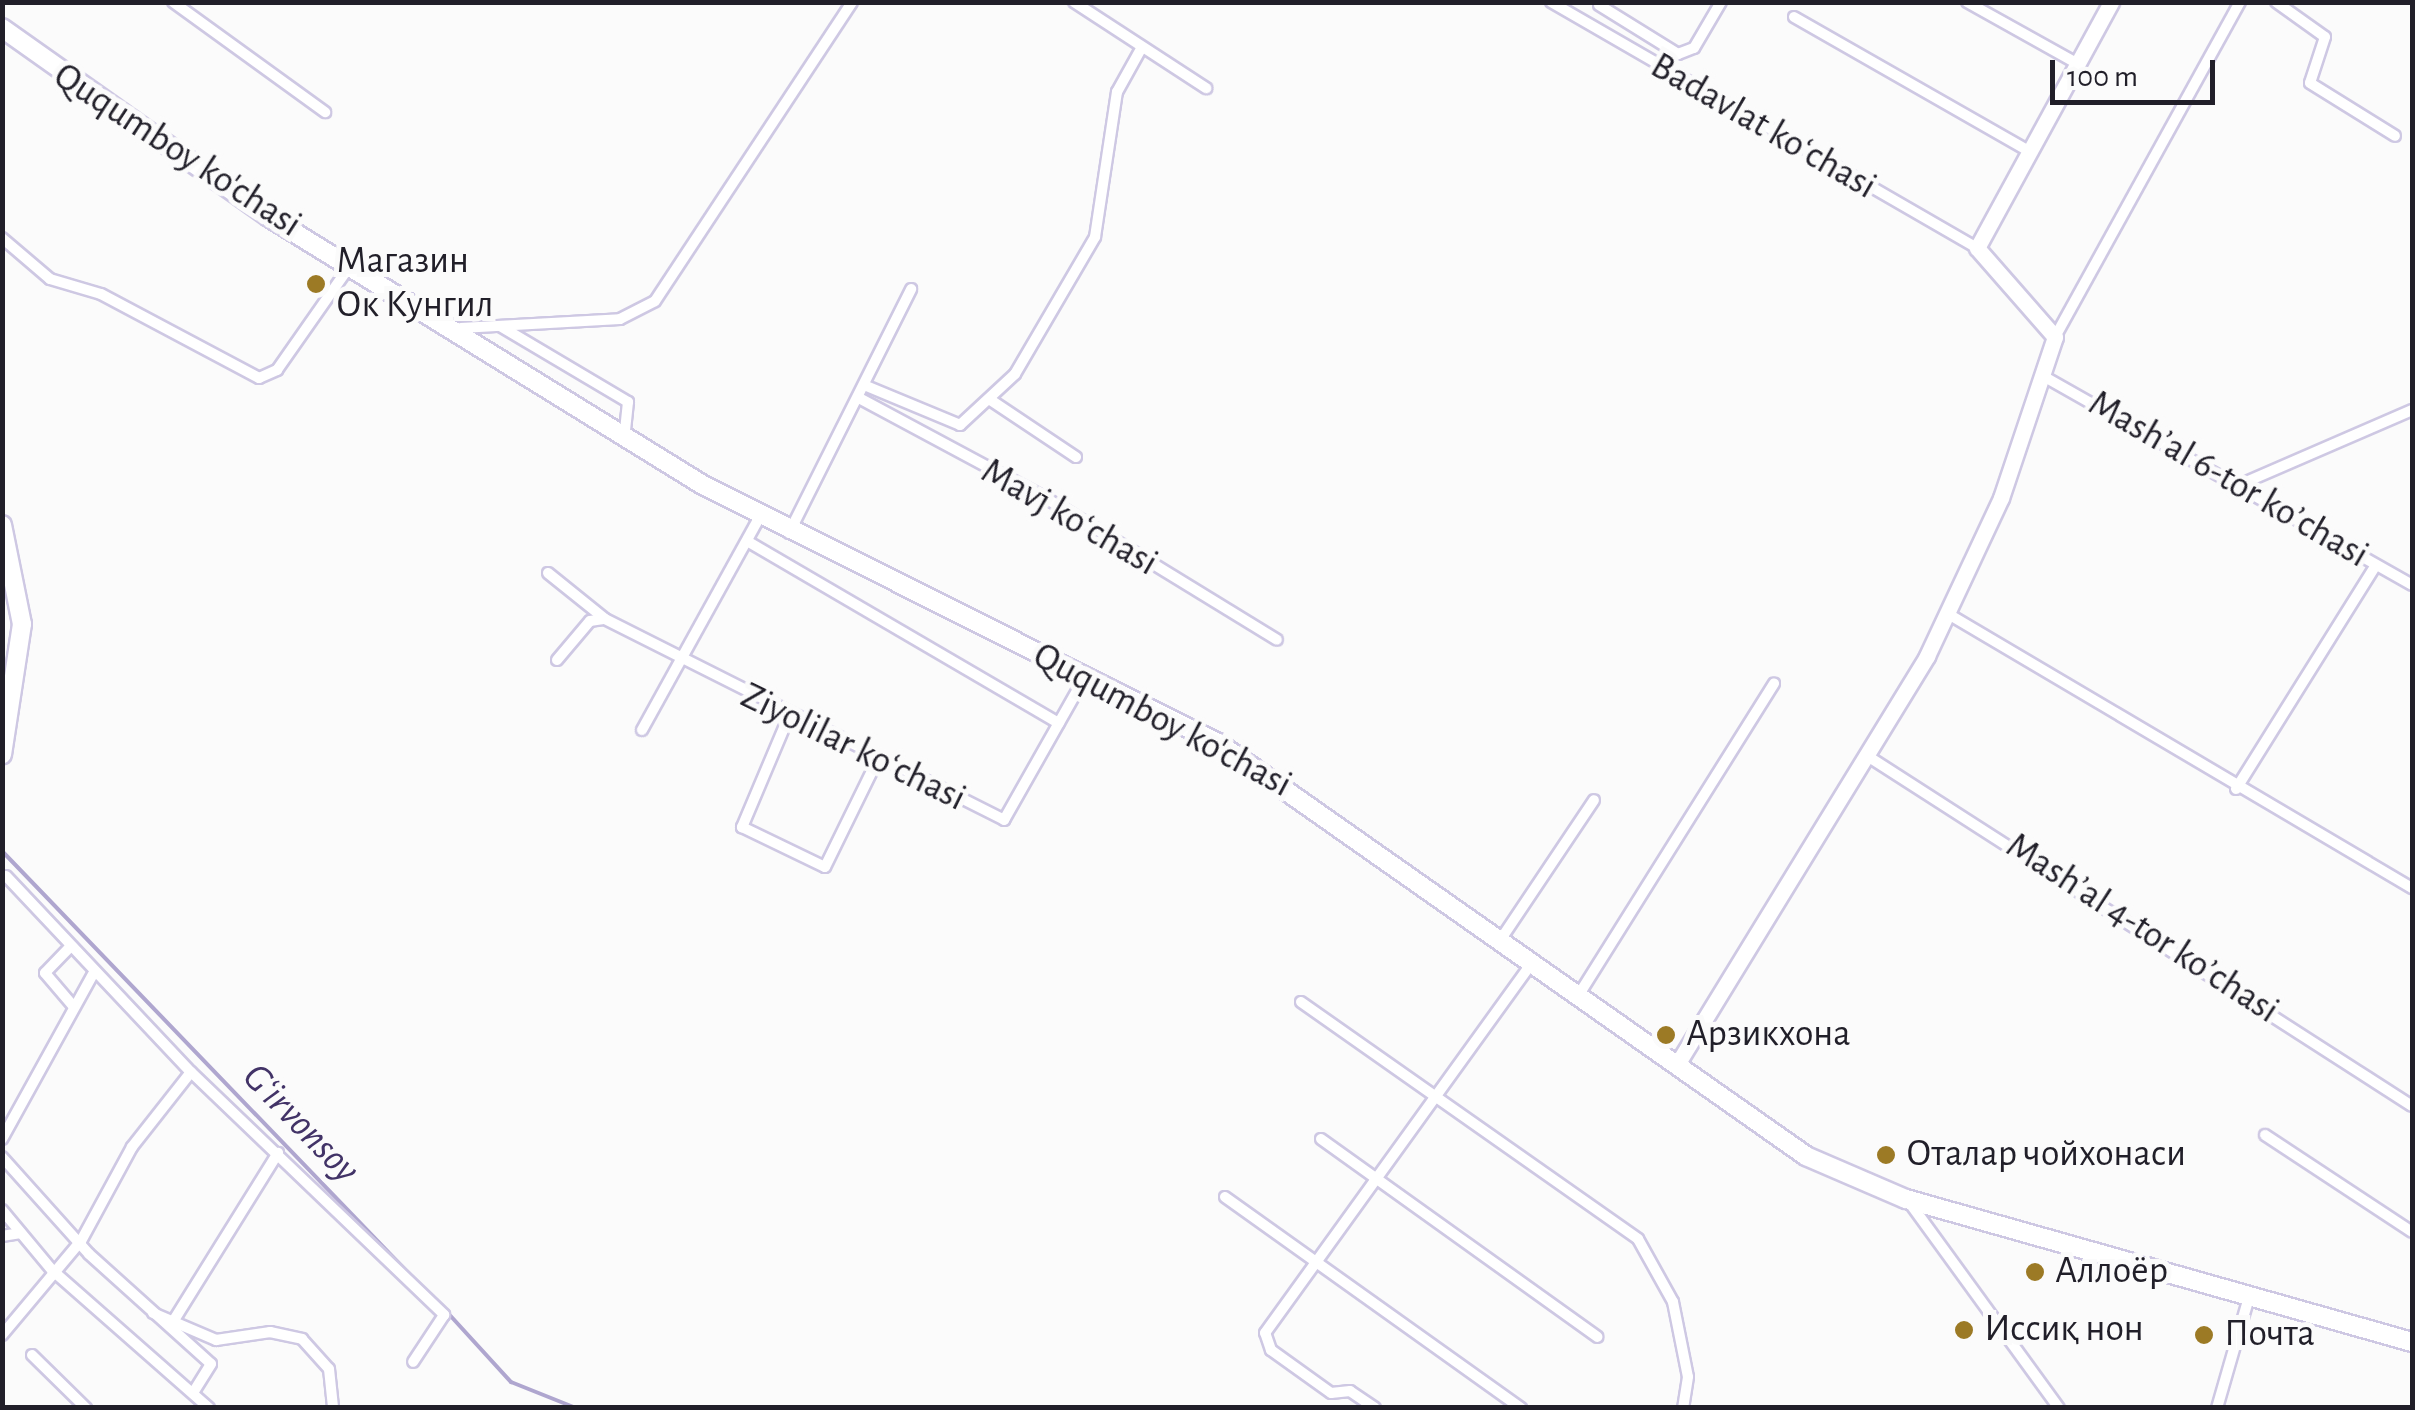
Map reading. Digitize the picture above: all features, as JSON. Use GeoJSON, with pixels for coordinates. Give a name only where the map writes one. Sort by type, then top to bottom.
{"type":"FeatureCollection","features":[{"type":"Feature","properties":{"kind":"main road","name":"Ququmboy ko'chasi"},"geometry":{"type":"LineString","coordinates":[[2,28],[269,217],[461,328],[759,518],[1085,677],[1316,805],[1806,1156],[1906,1198],[2412,1342]]}},
{"type":"Feature","properties":{"kind":"main road"},"geometry":{"type":"LineString","coordinates":[[2,525],[22,624],[2,754]]}},
{"type":"Feature","properties":{"kind":"street"},"geometry":{"type":"LineString","coordinates":[[173,2],[326,112]]}},
{"type":"Feature","properties":{"kind":"street"},"geometry":{"type":"LineString","coordinates":[[461,328],[620,319],[655,301],[852,2]]}},
{"type":"Feature","properties":{"kind":"street"},"geometry":{"type":"LineString","coordinates":[[1074,2],[1206,88]]}},
{"type":"Feature","properties":{"kind":"street","name":"Badavlat koʻchasi"},"geometry":{"type":"LineString","coordinates":[[1551,2],[1976,248]]}},
{"type":"Feature","properties":{"kind":"street"},"geometry":{"type":"LineString","coordinates":[[1599,5],[1678,54],[1694,48],[1722,2]]}},
{"type":"Feature","properties":{"kind":"street"},"geometry":{"type":"LineString","coordinates":[[1967,2],[2076,63]]}},
{"type":"Feature","properties":{"kind":"street"},"geometry":{"type":"LineString","coordinates":[[2055,337],[1976,248],[2111,2]]}},
{"type":"Feature","properties":{"kind":"street"},"geometry":{"type":"LineString","coordinates":[[1676,1066],[1869,757],[1950,615],[2055,337],[2240,2]]}},
{"type":"Feature","properties":{"kind":"street"},"geometry":{"type":"LineString","coordinates":[[2276,2],[2325,37],[2310,82],[2395,136]]}},
{"type":"Feature","properties":{"kind":"street"},"geometry":{"type":"LineString","coordinates":[[1794,17],[2027,150]]}},
{"type":"Feature","properties":{"kind":"street","name":"Mavj koʻchasi"},"geometry":{"type":"LineString","coordinates":[[864,385],[952,425],[992,402],[1069,296],[1098,225],[1117,92],[1142,47]]}},
{"type":"Feature","properties":{"kind":"street"},"geometry":{"type":"LineString","coordinates":[[2,238],[50,279],[101,294],[259,378],[277,370],[352,262]]}},
{"type":"Feature","properties":{"kind":"street"},"geometry":{"type":"LineString","coordinates":[[788,534],[911,289]]}},
{"type":"Feature","properties":{"kind":"street"},"geometry":{"type":"LineString","coordinates":[[500,326],[602,376],[628,402],[625,433]]}},
{"type":"Feature","properties":{"kind":"street","name":"Mashʼal 6-tor koʼchasi"},"geometry":{"type":"LineString","coordinates":[[2043,376],[2412,585]]}},
{"type":"Feature","properties":{"kind":"street","name":"Mavj koʻchasi"},"geometry":{"type":"LineString","coordinates":[[859,398],[1044,496],[1277,640]]}},
{"type":"Feature","properties":{"kind":"street","name":"Mavj koʻchasi"},"geometry":{"type":"LineString","coordinates":[[992,402],[1076,456]]}},
{"type":"Feature","properties":{"kind":"street"},"geometry":{"type":"LineString","coordinates":[[2239,484],[2412,410]]}},
{"type":"Feature","properties":{"kind":"street"},"geometry":{"type":"LineString","coordinates":[[642,730],[682,665],[759,518]]}},
{"type":"Feature","properties":{"kind":"street"},"geometry":{"type":"LineString","coordinates":[[747,540],[1059,723],[1085,677]]}},
{"type":"Feature","properties":{"kind":"street"},"geometry":{"type":"LineString","coordinates":[[2236,788],[2376,565]]}},
{"type":"Feature","properties":{"kind":"street","name":"Ziyolilar koʻchasi"},"geometry":{"type":"LineString","coordinates":[[548,573],[605,619],[682,665],[1004,820],[1059,723]]}},
{"type":"Feature","properties":{"kind":"street"},"geometry":{"type":"LineString","coordinates":[[1950,615],[2236,788],[2412,888]]}},
{"type":"Feature","properties":{"kind":"street"},"geometry":{"type":"LineString","coordinates":[[557,660],[590,621],[605,619]]}},
{"type":"Feature","properties":{"kind":"street"},"geometry":{"type":"LineString","coordinates":[[1578,996],[1774,683]]}},
{"type":"Feature","properties":{"kind":"street"},"geometry":{"type":"LineString","coordinates":[[789,716],[742,827],[825,867],[877,760]]}},
{"type":"Feature","properties":{"kind":"street","name":"Mashʼal 4-tor koʼchasi"},"geometry":{"type":"LineString","coordinates":[[1869,757],[2412,1106]]}},
{"type":"Feature","properties":{"kind":"street"},"geometry":{"type":"LineString","coordinates":[[1501,939],[1594,800]]}},
{"type":"Feature","properties":{"kind":"street"},"geometry":{"type":"LineString","coordinates":[[4,877],[191,1072],[444,1316],[413,1362]]}},
{"type":"Feature","properties":{"kind":"street"},"geometry":{"type":"LineString","coordinates":[[70,947],[45,973],[74,1008]]}},
{"type":"Feature","properties":{"kind":"street"},"geometry":{"type":"LineString","coordinates":[[1375,1408],[1350,1391],[1331,1393],[1265,1340],[1532,963]]}},
{"type":"Feature","properties":{"kind":"street"},"geometry":{"type":"LineString","coordinates":[[2,1138],[93,974]]}},
{"type":"Feature","properties":{"kind":"street"},"geometry":{"type":"LineString","coordinates":[[1301,1002],[1654,1257],[1682,1342],[1683,1408]]}},
{"type":"Feature","properties":{"kind":"street"},"geometry":{"type":"LineString","coordinates":[[2,1335],[52,1270],[81,1241],[132,1147],[191,1072]]}},
{"type":"Feature","properties":{"kind":"street"},"geometry":{"type":"LineString","coordinates":[[2264,1135],[2412,1232]]}},
{"type":"Feature","properties":{"kind":"street"},"geometry":{"type":"LineString","coordinates":[[1320,1139],[1598,1337]]}},
{"type":"Feature","properties":{"kind":"street"},"geometry":{"type":"LineString","coordinates":[[174,1320],[278,1153]]}},
{"type":"Feature","properties":{"kind":"street"},"geometry":{"type":"LineString","coordinates":[[2,1157],[152,1312],[211,1364],[193,1394]]}},
{"type":"Feature","properties":{"kind":"street"},"geometry":{"type":"LineString","coordinates":[[1226,1197],[1522,1408]]}},
{"type":"Feature","properties":{"kind":"street"},"geometry":{"type":"LineString","coordinates":[[1906,1198],[2060,1408]]}},
{"type":"Feature","properties":{"kind":"street"},"geometry":{"type":"LineString","coordinates":[[5,1214],[52,1270],[209,1408]]}},
{"type":"Feature","properties":{"kind":"street"},"geometry":{"type":"LineString","coordinates":[[2,1236],[20,1233]]}},
{"type":"Feature","properties":{"kind":"street"},"geometry":{"type":"LineString","coordinates":[[2217,1408],[2249,1297]]}},
{"type":"Feature","properties":{"kind":"street"},"geometry":{"type":"LineString","coordinates":[[152,1312],[216,1340],[256,1332],[302,1340],[329,1369],[333,1408]]}},
{"type":"Feature","properties":{"kind":"street"},"geometry":{"type":"LineString","coordinates":[[32,1355],[86,1408]]}},
{"type":"Feature","properties":{"kind":"waterway","name":"G‘irvonsoy"},"geometry":{"type":"LineString","coordinates":[[2,851],[419,1284]]}},
{"type":"Feature","properties":{"kind":"waterway","name":"G‘irvonsoy"},"geometry":{"type":"LineString","coordinates":[[447,1312],[511,1382],[576,1408]]}},
{"type":"Feature","properties":{"kind":"place","name":"Магазин Ок Кунгил"},"geometry":{"type":"Point","coordinates":[316,284]}},
{"type":"Feature","properties":{"kind":"place","name":"Арзикхона"},"geometry":{"type":"Point","coordinates":[1666,1035]}},
{"type":"Feature","properties":{"kind":"place","name":"Оталар чойхонаси"},"geometry":{"type":"Point","coordinates":[1886,1155]}},
{"type":"Feature","properties":{"kind":"place","name":"Аллоёр"},"geometry":{"type":"Point","coordinates":[2035,1272]}},
{"type":"Feature","properties":{"kind":"place","name":"Иссиқ нон"},"geometry":{"type":"Point","coordinates":[1964,1330]}},
{"type":"Feature","properties":{"kind":"place","name":"Почта"},"geometry":{"type":"Point","coordinates":[2204,1335]}}]}
